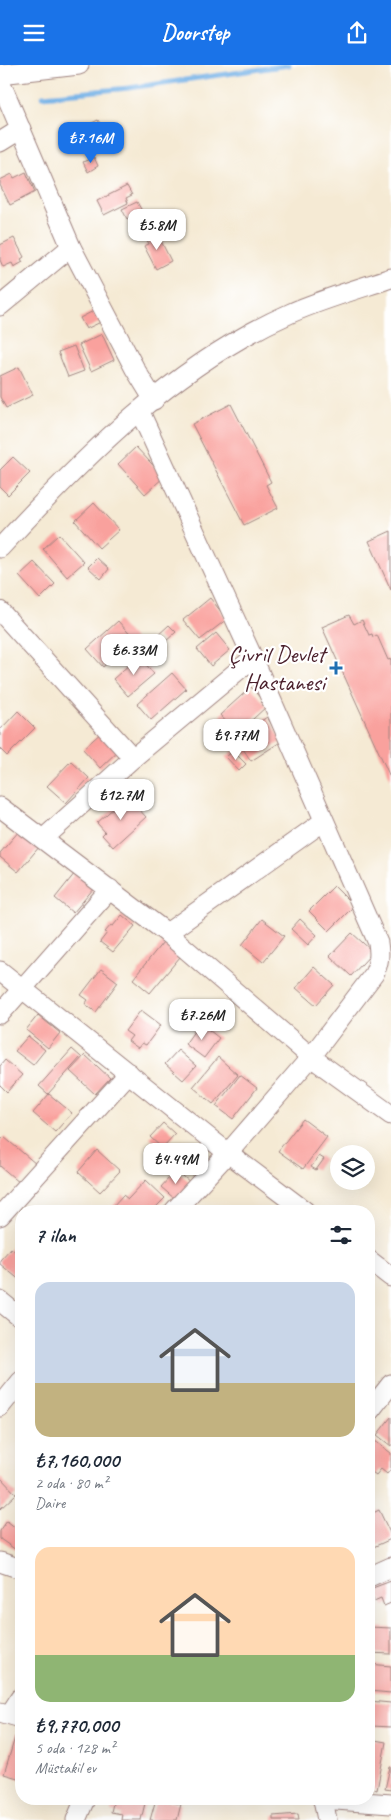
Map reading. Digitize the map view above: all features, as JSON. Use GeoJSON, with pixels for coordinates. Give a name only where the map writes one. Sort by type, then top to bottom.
{"type":"FeatureCollection","features":[{"type":"Feature","properties":{"kind":"street"},"geometry":{"type":"LineString","coordinates":[[0,74],[79,65]]}},
{"type":"Feature","properties":{"kind":"street"},"geometry":{"type":"LineString","coordinates":[[0,81],[71,247],[135,369],[147,406],[253,658],[378,943],[380,954],[374,974],[310,1057],[228,1153],[180,1205]]}},
{"type":"Feature","properties":{"kind":"street"},"geometry":{"type":"LineString","coordinates":[[0,142],[21,129]]}},
{"type":"Feature","properties":{"kind":"street"},"geometry":{"type":"LineString","coordinates":[[0,306],[71,247]]}},
{"type":"Feature","properties":{"kind":"street"},"geometry":{"type":"LineString","coordinates":[[0,548],[95,449],[188,373],[218,352],[292,313],[391,278]]}},
{"type":"Feature","properties":{"kind":"street"},"geometry":{"type":"LineString","coordinates":[[0,611],[133,758]]}},
{"type":"Feature","properties":{"kind":"street"},"geometry":{"type":"LineString","coordinates":[[43,839],[133,758],[253,658]]}},
{"type":"Feature","properties":{"kind":"street"},"geometry":{"type":"LineString","coordinates":[[0,807],[166,933],[310,1057],[391,1115]]}},
{"type":"Feature","properties":{"kind":"street"},"geometry":{"type":"LineString","coordinates":[[166,933],[324,821]]}},
{"type":"Feature","properties":{"kind":"street"},"geometry":{"type":"LineString","coordinates":[[0,1014],[110,889]]}},
{"type":"Feature","properties":{"kind":"street"},"geometry":{"type":"LineString","coordinates":[[0,971],[228,1153],[297,1205]]}},
{"type":"Feature","properties":{"kind":"street"},"geometry":{"type":"LineString","coordinates":[[0,1216],[129,1073]]}},
{"type":"Feature","properties":{"kind":"street"},"geometry":{"type":"LineString","coordinates":[[375,1265],[391,1277]]}},
{"type":"Feature","properties":{"kind":"street"},"geometry":{"type":"LineString","coordinates":[[0,1301],[15,1313]]}},
{"type":"Feature","properties":{"kind":"street"},"geometry":{"type":"LineString","coordinates":[[375,1404],[391,1384]]}},
{"type":"Feature","properties":{"kind":"street"},"geometry":{"type":"LineString","coordinates":[[0,1407],[15,1388]]}},
{"type":"Feature","properties":{"kind":"street"},"geometry":{"type":"LineString","coordinates":[[0,1562],[15,1567]]}},
{"type":"Feature","properties":{"kind":"street"},"geometry":{"type":"LineString","coordinates":[[375,1574],[391,1567]]}},
{"type":"Feature","properties":{"kind":"street"},"geometry":{"type":"LineString","coordinates":[[375,1804],[391,1805]]}},
{"type":"Feature","properties":{"kind":"street"},"geometry":{"type":"LineString","coordinates":[[76,1820],[82,1805]]}},
{"type":"Feature","properties":{"kind":"street"},"geometry":{"type":"LineString","coordinates":[[323,1805],[327,1820]]}},
{"type":"Feature","properties":{"kind":"building"},"geometry":{"type":"Polygon","coordinates":[[[98,120],[109,141],[93,149],[82,128],[98,120]]]}},
{"type":"Feature","properties":{"kind":"building"},"geometry":{"type":"Polygon","coordinates":[[[94,157],[98,166],[88,172],[83,162],[94,157]]]}},
{"type":"Feature","properties":{"kind":"building"},"geometry":{"type":"Polygon","coordinates":[[[26,172],[35,192],[10,205],[0,185],[0,180],[12,174],[14,178],[26,172]]]}},
{"type":"Feature","properties":{"kind":"building"},"geometry":{"type":"Polygon","coordinates":[[[127,186],[132,195],[126,198],[128,203],[104,215],[97,201],[127,186]]]}},
{"type":"Feature","properties":{"kind":"building"},"geometry":{"type":"Polygon","coordinates":[[[137,202],[142,211],[127,219],[122,209],[137,202]]]}},
{"type":"Feature","properties":{"kind":"building"},"geometry":{"type":"Polygon","coordinates":[[[156,231],[171,261],[156,269],[144,246],[149,244],[145,236],[156,231]]]}},
{"type":"Feature","properties":{"kind":"building"},"geometry":{"type":"Polygon","coordinates":[[[14,238],[24,257],[21,259],[23,262],[14,267],[12,263],[3,267],[0,260],[0,245],[14,238]]]}},
{"type":"Feature","properties":{"kind":"building"},"geometry":{"type":"Polygon","coordinates":[[[97,309],[103,321],[86,329],[80,318],[97,309]]]}},
{"type":"Feature","properties":{"kind":"building"},"geometry":{"type":"Polygon","coordinates":[[[102,334],[114,360],[91,371],[79,345],[102,334]]]}},
{"type":"Feature","properties":{"kind":"building"},"geometry":{"type":"Polygon","coordinates":[[[74,346],[84,371],[68,377],[58,352],[74,346]]]}},
{"type":"Feature","properties":{"kind":"building"},"geometry":{"type":"Polygon","coordinates":[[[19,367],[33,395],[6,408],[0,397],[0,376],[19,367]]]}},
{"type":"Feature","properties":{"kind":"building"},"geometry":{"type":"Polygon","coordinates":[[[231,404],[271,482],[266,485],[278,508],[244,525],[192,424],[231,404]]]}},
{"type":"Feature","properties":{"kind":"building"},"geometry":{"type":"Polygon","coordinates":[[[136,447],[164,477],[145,494],[118,464],[136,447]]]}},
{"type":"Feature","properties":{"kind":"building"},"geometry":{"type":"Polygon","coordinates":[[[13,457],[30,473],[8,495],[0,487],[0,470],[13,457]]]}},
{"type":"Feature","properties":{"kind":"building"},"geometry":{"type":"Polygon","coordinates":[[[94,503],[119,530],[99,548],[75,521],[94,503]]]}},
{"type":"Feature","properties":{"kind":"building"},"geometry":{"type":"Polygon","coordinates":[[[391,531],[391,590],[369,541],[391,531]]]}},
{"type":"Feature","properties":{"kind":"building"},"geometry":{"type":"Polygon","coordinates":[[[59,534],[84,562],[67,577],[43,549],[59,534]]]}},
{"type":"Feature","properties":{"kind":"building"},"geometry":{"type":"Polygon","coordinates":[[[97,558],[109,569],[101,579],[88,567],[97,558]]]}},
{"type":"Feature","properties":{"kind":"building"},"geometry":{"type":"Polygon","coordinates":[[[34,562],[55,584],[40,599],[19,576],[34,562]]]}},
{"type":"Feature","properties":{"kind":"building"},"geometry":{"type":"Polygon","coordinates":[[[210,598],[227,619],[200,640],[183,620],[210,598]]]}},
{"type":"Feature","properties":{"kind":"building"},"geometry":{"type":"Polygon","coordinates":[[[349,615],[354,624],[362,620],[369,635],[372,634],[373,637],[377,635],[388,660],[391,659],[391,779],[322,627],[349,615]]]}},
{"type":"Feature","properties":{"kind":"building"},"geometry":{"type":"Polygon","coordinates":[[[118,621],[134,639],[103,667],[87,649],[118,621]]]}},
{"type":"Feature","properties":{"kind":"building"},"geometry":{"type":"Polygon","coordinates":[[[169,625],[176,632],[164,643],[157,636],[169,625]]]}},
{"type":"Feature","properties":{"kind":"building"},"geometry":{"type":"Polygon","coordinates":[[[216,633],[230,650],[211,666],[197,649],[216,633]]]}},
{"type":"Feature","properties":{"kind":"building"},"geometry":{"type":"Polygon","coordinates":[[[139,656],[154,674],[128,696],[113,679],[139,656]]]}},
{"type":"Feature","properties":{"kind":"building"},"geometry":{"type":"Polygon","coordinates":[[[172,673],[186,689],[151,720],[137,704],[172,673]]]}},
{"type":"Feature","properties":{"kind":"building"},"geometry":{"type":"Polygon","coordinates":[[[251,687],[267,706],[239,732],[229,721],[227,723],[220,715],[251,687]]]}},
{"type":"Feature","properties":{"kind":"building"},"geometry":{"type":"Polygon","coordinates":[[[18,711],[35,728],[7,756],[0,749],[0,730],[18,711]]]}},
{"type":"Feature","properties":{"kind":"building"},"geometry":{"type":"Polygon","coordinates":[[[267,717],[282,741],[251,761],[236,738],[267,717]]]}},
{"type":"Feature","properties":{"kind":"building"},"geometry":{"type":"Polygon","coordinates":[[[103,731],[120,749],[100,768],[83,749],[103,731]]]}},
{"type":"Feature","properties":{"kind":"building"},"geometry":{"type":"Polygon","coordinates":[[[233,751],[246,764],[239,771],[226,757],[233,751]]]}},
{"type":"Feature","properties":{"kind":"building"},"geometry":{"type":"Polygon","coordinates":[[[71,761],[89,778],[66,803],[47,786],[71,761]]]}},
{"type":"Feature","properties":{"kind":"building"},"geometry":{"type":"Polygon","coordinates":[[[127,796],[146,817],[113,847],[102,835],[105,832],[97,823],[127,796]]]}},
{"type":"Feature","properties":{"kind":"building"},"geometry":{"type":"Polygon","coordinates":[[[20,830],[40,846],[18,872],[0,857],[0,853],[20,830]]]}},
{"type":"Feature","properties":{"kind":"building"},"geometry":{"type":"Polygon","coordinates":[[[75,873],[94,888],[73,913],[55,898],[75,873]]]}},
{"type":"Feature","properties":{"kind":"building"},"geometry":{"type":"Polygon","coordinates":[[[334,886],[354,906],[329,931],[309,911],[334,886]]]}},
{"type":"Feature","properties":{"kind":"building"},"geometry":{"type":"Polygon","coordinates":[[[122,915],[135,926],[113,952],[100,942],[107,933],[105,932],[122,915]]]}},
{"type":"Feature","properties":{"kind":"building"},"geometry":{"type":"Polygon","coordinates":[[[262,919],[284,936],[263,962],[242,945],[262,919]]]}},
{"type":"Feature","properties":{"kind":"building"},"geometry":{"type":"Polygon","coordinates":[[[300,919],[317,935],[308,945],[291,929],[300,919]]]}},
{"type":"Feature","properties":{"kind":"building"},"geometry":{"type":"Polygon","coordinates":[[[352,933],[373,952],[351,976],[330,956],[352,933]]]}},
{"type":"Feature","properties":{"kind":"building"},"geometry":{"type":"Polygon","coordinates":[[[163,942],[180,957],[150,993],[133,979],[163,942]]]}},
{"type":"Feature","properties":{"kind":"building"},"geometry":{"type":"Polygon","coordinates":[[[314,967],[334,985],[316,1005],[296,988],[314,967]]]}},
{"type":"Feature","properties":{"kind":"building"},"geometry":{"type":"Polygon","coordinates":[[[101,969],[118,982],[96,1012],[85,1004],[88,1000],[81,995],[101,969]]]}},
{"type":"Feature","properties":{"kind":"building"},"geometry":{"type":"Polygon","coordinates":[[[141,1010],[161,1025],[146,1045],[142,1043],[138,1048],[128,1041],[132,1036],[125,1031],[141,1010]]]}},
{"type":"Feature","properties":{"kind":"building"},"geometry":{"type":"Polygon","coordinates":[[[38,1015],[60,1033],[48,1048],[26,1030],[38,1015]]]}},
{"type":"Feature","properties":{"kind":"building"},"geometry":{"type":"Polygon","coordinates":[[[200,1023],[219,1038],[204,1058],[185,1044],[200,1023]]]}},
{"type":"Feature","properties":{"kind":"building"},"geometry":{"type":"Polygon","coordinates":[[[28,1036],[45,1050],[33,1065],[15,1051],[28,1036]]]}},
{"type":"Feature","properties":{"kind":"building"},"geometry":{"type":"Polygon","coordinates":[[[72,1049],[81,1057],[48,1094],[39,1086],[72,1049]]]}},
{"type":"Feature","properties":{"kind":"building"},"geometry":{"type":"Polygon","coordinates":[[[178,1050],[196,1066],[183,1080],[165,1064],[178,1050]]]}},
{"type":"Feature","properties":{"kind":"building"},"geometry":{"type":"Polygon","coordinates":[[[85,1055],[110,1078],[95,1094],[70,1071],[85,1055]]]}},
{"type":"Feature","properties":{"kind":"building"},"geometry":{"type":"Polygon","coordinates":[[[218,1057],[238,1075],[213,1104],[193,1087],[218,1057]]]}},
{"type":"Feature","properties":{"kind":"building"},"geometry":{"type":"Polygon","coordinates":[[[5,1060],[22,1075],[7,1092],[0,1085],[0,1066],[5,1060]]]}},
{"type":"Feature","properties":{"kind":"building"},"geometry":{"type":"Polygon","coordinates":[[[240,1075],[257,1088],[233,1119],[216,1106],[240,1075]]]}},
{"type":"Feature","properties":{"kind":"building"},"geometry":{"type":"Polygon","coordinates":[[[49,1094],[72,1113],[55,1132],[33,1113],[49,1094]]]}},
{"type":"Feature","properties":{"kind":"building"},"geometry":{"type":"Polygon","coordinates":[[[303,1119],[327,1137],[303,1169],[278,1151],[303,1119]]]}},
{"type":"Feature","properties":{"kind":"building"},"geometry":{"type":"Polygon","coordinates":[[[163,1123],[175,1134],[162,1148],[150,1137],[163,1123]]]}},
{"type":"Feature","properties":{"kind":"building"},"geometry":{"type":"Polygon","coordinates":[[[4,1137],[36,1164],[20,1183],[0,1166],[0,1141],[4,1137]]]}},
{"type":"Feature","properties":{"kind":"building"},"geometry":{"type":"Polygon","coordinates":[[[97,1150],[120,1171],[100,1192],[78,1172],[97,1150]]]}},
{"type":"Feature","properties":{"kind":"building"},"geometry":{"type":"Polygon","coordinates":[[[319,1156],[324,1159],[316,1170],[311,1167],[319,1156]]]}},
{"type":"Feature","properties":{"kind":"building"},"geometry":{"type":"Polygon","coordinates":[[[176,1170],[191,1183],[176,1200],[161,1187],[176,1170]]]}},
{"type":"Feature","properties":{"kind":"building"},"geometry":{"type":"Polygon","coordinates":[[[146,1180],[165,1198],[158,1205],[114,1205],[123,1195],[128,1199],[146,1180]]]}},
{"type":"Feature","properties":{"kind":"building"},"geometry":{"type":"Polygon","coordinates":[[[11,1248],[15,1252],[15,1276],[0,1264],[0,1260],[11,1248]]]}},
{"type":"Feature","properties":{"kind":"building"},"geometry":{"type":"Polygon","coordinates":[[[391,1417],[391,1446],[377,1435],[391,1417]]]}},
{"type":"Feature","properties":{"kind":"building"},"geometry":{"type":"Polygon","coordinates":[[[375,1441],[391,1453],[391,1469],[387,1474],[381,1469],[376,1475],[375,1441]]]}},
{"type":"Feature","properties":{"kind":"building"},"geometry":{"type":"Polygon","coordinates":[[[0,1477],[15,1495],[0,1509],[0,1477]]]}},
{"type":"Feature","properties":{"kind":"building"},"geometry":{"type":"Polygon","coordinates":[[[379,1510],[391,1535],[391,1539],[375,1546],[375,1512],[379,1510]]]}},
{"type":"Feature","properties":{"kind":"building"},"geometry":{"type":"Polygon","coordinates":[[[7,1521],[15,1527],[15,1549],[0,1539],[0,1531],[7,1521]]]}},
{"type":"Feature","properties":{"kind":"building"},"geometry":{"type":"Polygon","coordinates":[[[391,1581],[391,1603],[384,1606],[381,1598],[375,1601],[375,1587],[391,1581]]]}},
{"type":"Feature","properties":{"kind":"building"},"geometry":{"type":"Polygon","coordinates":[[[375,1627],[391,1628],[391,1654],[375,1653],[375,1627]]]}},
{"type":"Feature","properties":{"kind":"building"},"geometry":{"type":"Polygon","coordinates":[[[375,1665],[391,1666],[391,1693],[375,1692],[375,1665]]]}},
{"type":"Feature","properties":{"kind":"building"},"geometry":{"type":"Polygon","coordinates":[[[375,1702],[391,1703],[391,1727],[375,1726],[375,1702]]]}},
{"type":"Feature","properties":{"kind":"building"},"geometry":{"type":"Polygon","coordinates":[[[15,1737],[15,1777],[4,1774],[15,1737]]]}},
{"type":"Feature","properties":{"kind":"building"},"geometry":{"type":"Polygon","coordinates":[[[375,1740],[386,1742],[377,1790],[375,1790],[375,1740]]]}},
{"type":"Feature","properties":{"kind":"building"},"geometry":{"type":"Polygon","coordinates":[[[391,1767],[391,1790],[385,1789],[391,1767]]]}},
{"type":"Feature","properties":{"kind":"building"},"geometry":{"type":"Polygon","coordinates":[[[113,1805],[145,1805],[141,1820],[121,1820],[122,1814],[111,1812],[113,1805]]]}},
{"type":"Feature","properties":{"kind":"building"},"geometry":{"type":"Polygon","coordinates":[[[154,1805],[181,1805],[177,1820],[150,1820],[154,1805]]]}},
{"type":"Feature","properties":{"kind":"building"},"geometry":{"type":"Polygon","coordinates":[[[298,1814],[299,1820],[273,1820],[273,1816],[298,1814]]]}},
{"type":"Feature","properties":{"kind":"waterway"},"geometry":{"type":"LineString","coordinates":[[43,96],[129,88],[289,65]]}},
{"type":"Feature","properties":{"kind":"place","name":"Çivril Devlet Hastanesi"},"geometry":{"type":"Point","coordinates":[336,668]}}]}
